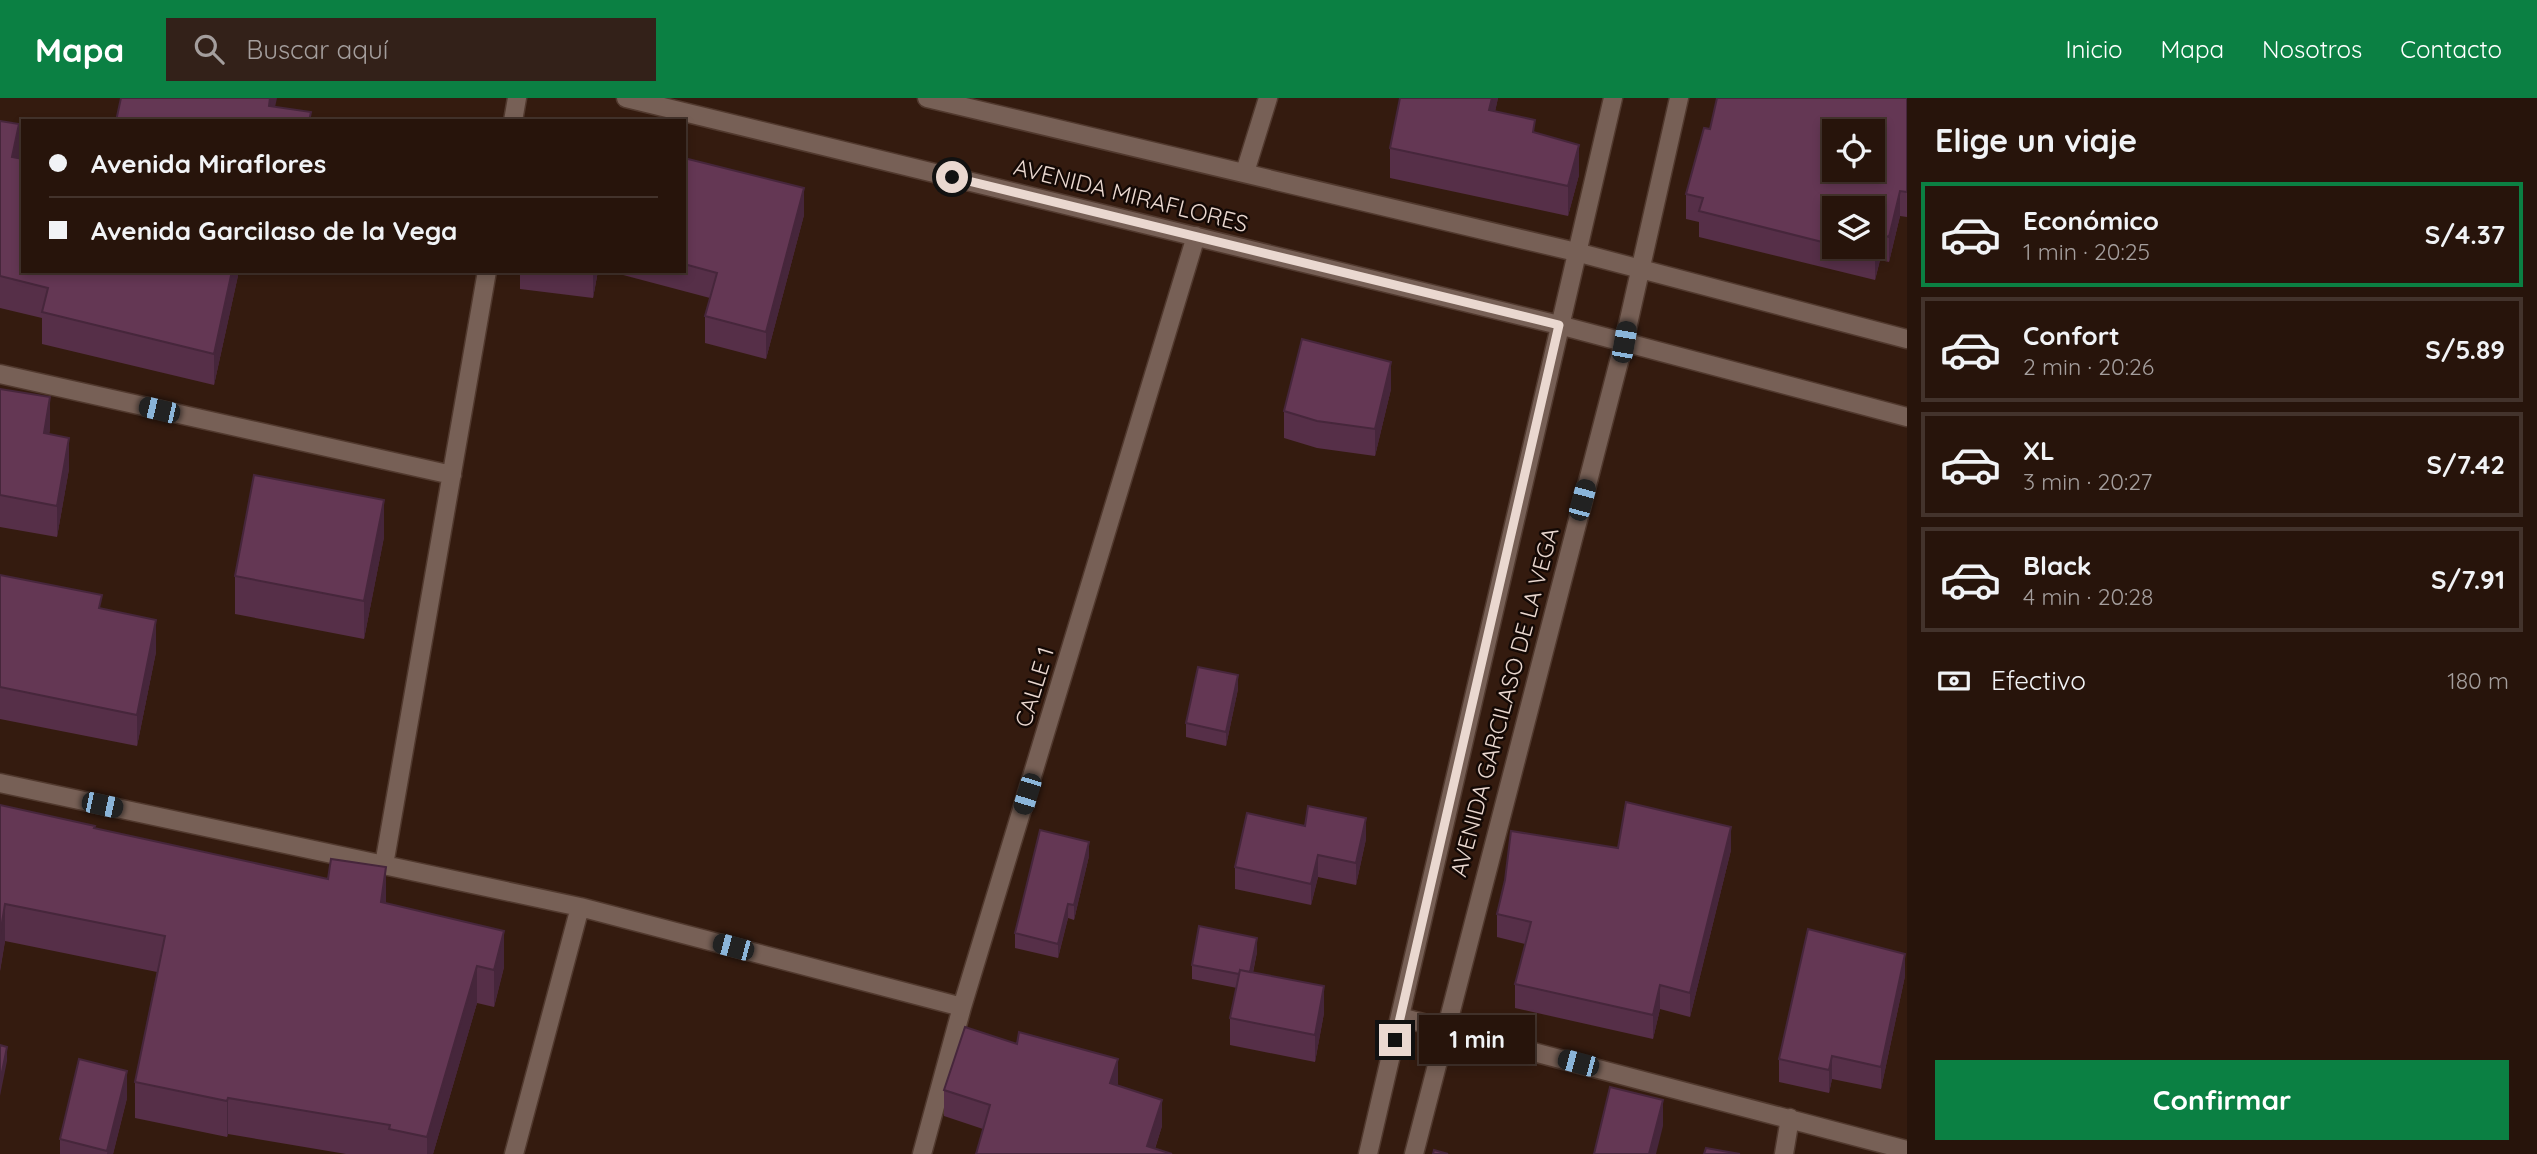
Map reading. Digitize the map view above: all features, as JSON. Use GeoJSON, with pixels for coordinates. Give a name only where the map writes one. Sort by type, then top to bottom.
{"type":"FeatureCollection","features":[{"type":"Feature","properties":{"kind":"street"},"geometry":{"type":"LineString","coordinates":[[513,119],[517,98]]}},
{"type":"Feature","properties":{"kind":"street","name":"AVENIDA MIRAFLORES"},"geometry":{"type":"LineString","coordinates":[[626,98],[1559,325],[1907,417]]}},
{"type":"Feature","properties":{"kind":"street","name":"AVENIDA MIRAFLORES"},"geometry":{"type":"LineString","coordinates":[[928,98],[1576,252],[1907,339]]}},
{"type":"Feature","properties":{"kind":"street"},"geometry":{"type":"LineString","coordinates":[[1245,173],[1268,98]]}},
{"type":"Feature","properties":{"kind":"street","name":"AVENIDA GARCILASO DE LA VEGA"},"geometry":{"type":"LineString","coordinates":[[1368,1154],[1614,98]]}},
{"type":"Feature","properties":{"kind":"street","name":"AVENIDA GARCILASO DE LA VEGA"},"geometry":{"type":"LineString","coordinates":[[1414,1154],[1624,342],[1679,98]]}},
{"type":"Feature","properties":{"kind":"street","name":"CALLE 1"},"geometry":{"type":"LineString","coordinates":[[922,1154],[962,1007],[1196,236]]}},
{"type":"Feature","properties":{"kind":"street"},"geometry":{"type":"LineString","coordinates":[[384,865],[487,273]]}},
{"type":"Feature","properties":{"kind":"street"},"geometry":{"type":"LineString","coordinates":[[0,374],[452,475]]}},
{"type":"Feature","properties":{"kind":"street"},"geometry":{"type":"LineString","coordinates":[[0,783],[580,907],[962,1007]]}},
{"type":"Feature","properties":{"kind":"street"},"geometry":{"type":"LineString","coordinates":[[514,1154],[580,907]]}},
{"type":"Feature","properties":{"kind":"street"},"geometry":{"type":"LineString","coordinates":[[1400,1017],[1907,1150]]}},
{"type":"Feature","properties":{"kind":"street"},"geometry":{"type":"LineString","coordinates":[[1784,1154],[1790,1118]]}},
{"type":"Feature","properties":{"kind":"building"},"geometry":{"type":"Polygon","coordinates":[[[121,98],[270,98],[269,106],[311,112],[309,119],[116,119],[121,98]]]}},
{"type":"Feature","properties":{"kind":"building"},"geometry":{"type":"Polygon","coordinates":[[[1400,98],[1492,98],[1489,110],[1535,120],[1533,132],[1579,145],[1568,186],[1390,148],[1400,98]]]}},
{"type":"Feature","properties":{"kind":"building"},"geometry":{"type":"Polygon","coordinates":[[[1717,98],[1907,98],[1907,192],[1900,191],[1889,237],[1885,236],[1885,196],[1822,196],[1822,242],[1699,211],[1703,198],[1686,194],[1704,128],[1710,129],[1717,98]]]}},
{"type":"Feature","properties":{"kind":"building"},"geometry":{"type":"Polygon","coordinates":[[[0,121],[19,124],[12,157],[21,159],[21,273],[232,273],[214,354],[42,312],[48,288],[0,276],[0,121]]]}},
{"type":"Feature","properties":{"kind":"building"},"geometry":{"type":"Polygon","coordinates":[[[686,158],[804,188],[766,332],[705,316],[717,273],[686,265],[686,158]]]}},
{"type":"Feature","properties":{"kind":"building"},"geometry":{"type":"Polygon","coordinates":[[[1302,339],[1391,362],[1375,429],[1317,421],[1284,411],[1302,339]]]}},
{"type":"Feature","properties":{"kind":"building"},"geometry":{"type":"Polygon","coordinates":[[[0,389],[50,397],[44,433],[69,438],[57,506],[0,495],[0,389]]]}},
{"type":"Feature","properties":{"kind":"building"},"geometry":{"type":"Polygon","coordinates":[[[254,475],[384,500],[364,601],[235,576],[254,475]]]}},
{"type":"Feature","properties":{"kind":"building"},"geometry":{"type":"Polygon","coordinates":[[[0,575],[102,595],[99,608],[156,620],[137,715],[0,687],[0,575]]]}},
{"type":"Feature","properties":{"kind":"building"},"geometry":{"type":"Polygon","coordinates":[[[1198,667],[1238,675],[1226,732],[1186,723],[1198,667]]]}},
{"type":"Feature","properties":{"kind":"building"},"geometry":{"type":"Polygon","coordinates":[[[1626,802],[1731,827],[1690,993],[1660,985],[1653,1015],[1515,984],[1531,922],[1497,914],[1505,880],[1511,831],[1618,848],[1626,802]]]}},
{"type":"Feature","properties":{"kind":"building"},"geometry":{"type":"Polygon","coordinates":[[[0,805],[328,879],[331,859],[386,867],[381,902],[504,931],[494,970],[477,966],[427,1137],[389,1129],[390,1125],[228,1098],[227,1101],[135,1082],[165,936],[5,904],[0,935],[0,805]]]}},
{"type":"Feature","properties":{"kind":"building"},"geometry":{"type":"Polygon","coordinates":[[[1308,806],[1366,818],[1356,863],[1318,855],[1311,884],[1235,867],[1247,813],[1305,826],[1308,806]]]}},
{"type":"Feature","properties":{"kind":"building"},"geometry":{"type":"Polygon","coordinates":[[[1040,830],[1089,842],[1074,905],[1068,904],[1058,944],[1015,933],[1040,830]]]}},
{"type":"Feature","properties":{"kind":"building"},"geometry":{"type":"Polygon","coordinates":[[[1199,926],[1257,938],[1250,972],[1240,970],[1239,974],[1192,965],[1199,926]]]}},
{"type":"Feature","properties":{"kind":"building"},"geometry":{"type":"Polygon","coordinates":[[[1808,929],[1905,954],[1881,1067],[1832,1056],[1829,1070],[1779,1059],[1808,929]]]}},
{"type":"Feature","properties":{"kind":"building"},"geometry":{"type":"Polygon","coordinates":[[[1240,970],[1324,986],[1315,1035],[1230,1018],[1240,970]]]}},
{"type":"Feature","properties":{"kind":"building"},"geometry":{"type":"Polygon","coordinates":[[[965,1027],[1017,1044],[1019,1032],[1118,1059],[1110,1083],[1162,1100],[1147,1146],[1172,1154],[976,1154],[990,1105],[944,1090],[965,1027]]]}},
{"type":"Feature","properties":{"kind":"building"},"geometry":{"type":"Polygon","coordinates":[[[0,1045],[7,1047],[0,1082],[0,1045]]]}},
{"type":"Feature","properties":{"kind":"building"},"geometry":{"type":"Polygon","coordinates":[[[79,1059],[127,1071],[107,1151],[60,1139],[79,1059]]]}},
{"type":"Feature","properties":{"kind":"building"},"geometry":{"type":"Polygon","coordinates":[[[1610,1087],[1663,1100],[1649,1154],[1594,1154],[1610,1087]]]}},
{"type":"Feature","properties":{"kind":"building"},"geometry":{"type":"Polygon","coordinates":[[[1706,1148],[1740,1154],[1704,1154],[1706,1148]]]}},
{"type":"Feature","properties":{"kind":"route"},"geometry":{"type":"LineString","coordinates":[[952,177],[1559,325],[1395,1040]]}}]}
